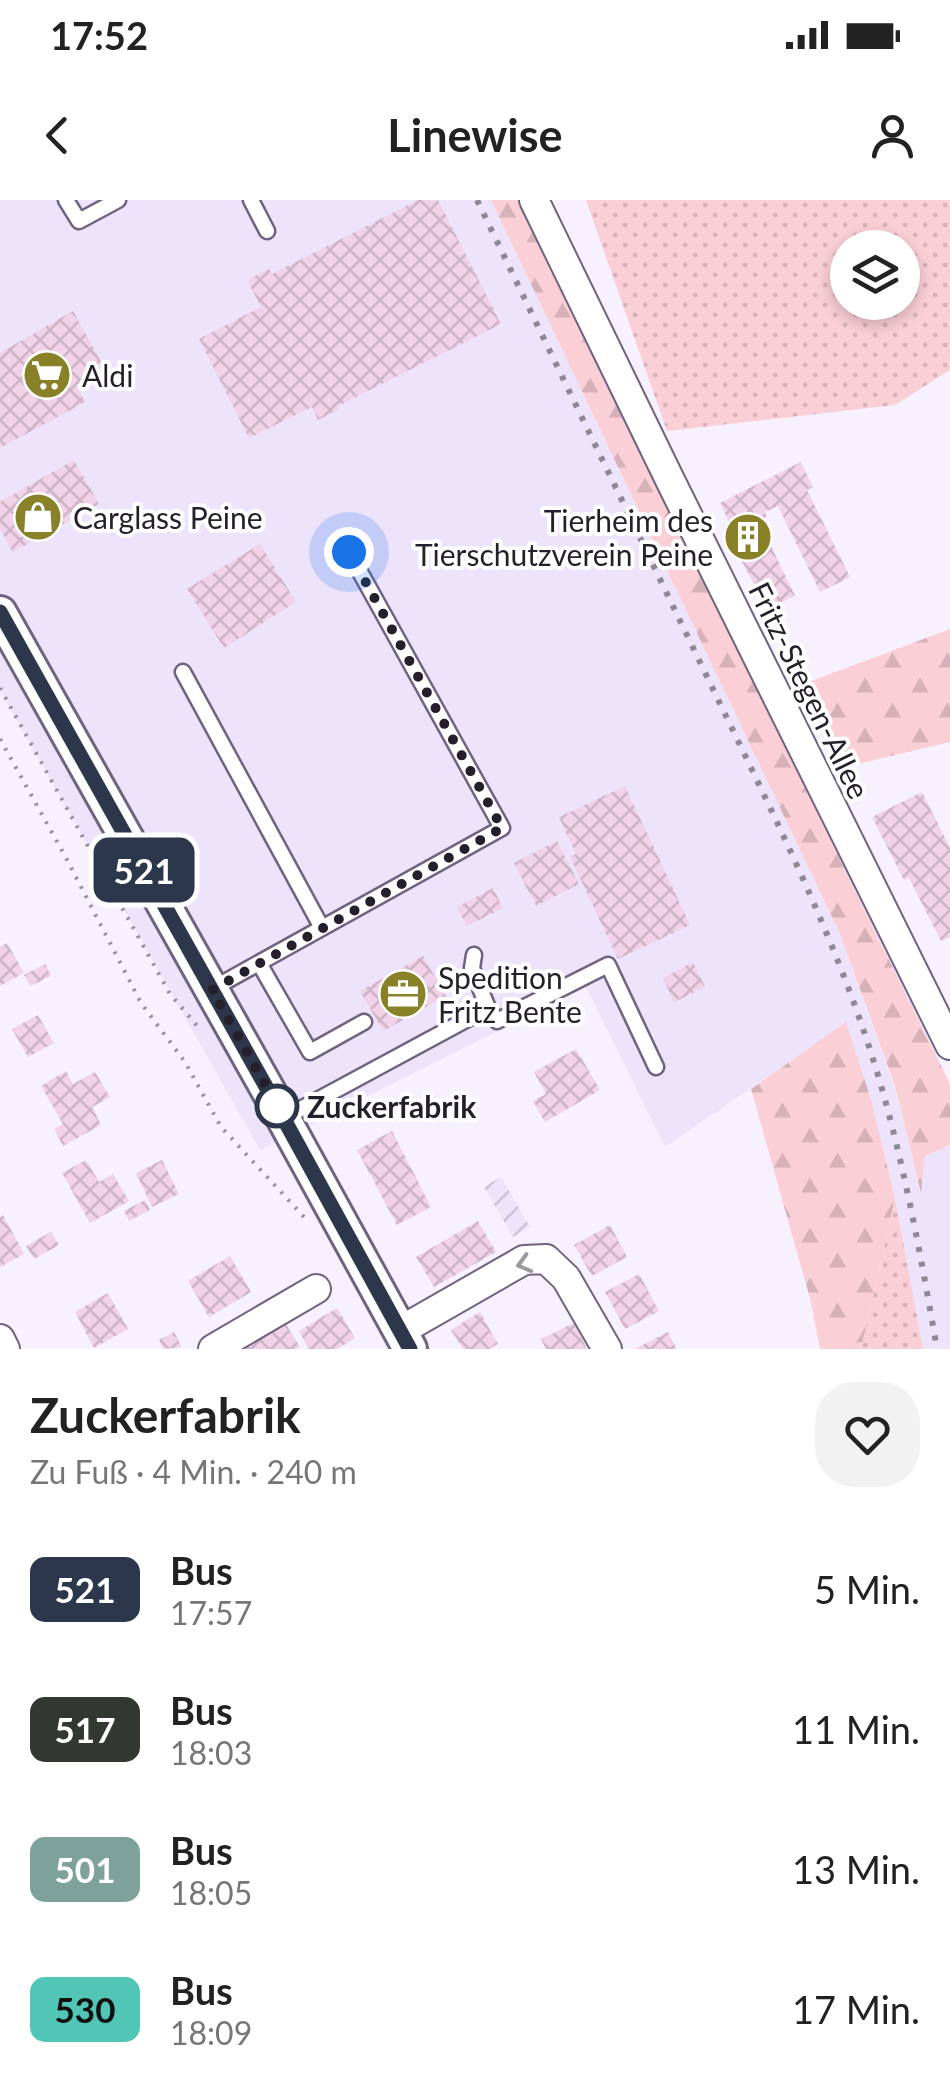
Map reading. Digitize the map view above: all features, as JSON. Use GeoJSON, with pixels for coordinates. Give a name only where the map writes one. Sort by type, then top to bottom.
{"type":"FeatureCollection","features":[{"type":"Feature","properties":{"kind":"street","name":"Fritz-Stegen-Allee"},"geometry":{"type":"LineString","coordinates":[[534,200],[950,1045]]}},
{"type":"Feature","properties":{"kind":"street"},"geometry":{"type":"LineString","coordinates":[[0,612],[405,1340],[524,1260],[546,1259],[566,1278],[608,1349]]}},
{"type":"Feature","properties":{"kind":"street"},"geometry":{"type":"LineString","coordinates":[[213,1349],[316,1289]]}},
{"type":"Feature","properties":{"kind":"street"},"geometry":{"type":"LineString","coordinates":[[0,1339],[6,1349]]}},
{"type":"Feature","properties":{"kind":"lane"},"geometry":{"type":"LineString","coordinates":[[66,200],[79,221],[118,200]]}},
{"type":"Feature","properties":{"kind":"lane"},"geometry":{"type":"LineString","coordinates":[[252,200],[267,231]]}},
{"type":"Feature","properties":{"kind":"lane"},"geometry":{"type":"LineString","coordinates":[[212,990],[502,828],[349,552]]}},
{"type":"Feature","properties":{"kind":"lane"},"geometry":{"type":"LineString","coordinates":[[184,672],[322,928]]}},
{"type":"Feature","properties":{"kind":"lane"},"geometry":{"type":"LineString","coordinates":[[474,955],[472,968],[497,1021],[608,965],[656,1067]]}},
{"type":"Feature","properties":{"kind":"lane"},"geometry":{"type":"LineString","coordinates":[[259,963],[310,1052],[364,1022]]}},
{"type":"Feature","properties":{"kind":"lane"},"geometry":{"type":"LineString","coordinates":[[284,1118],[488,1008]]}},
{"type":"Feature","properties":{"kind":"path"},"geometry":{"type":"LineString","coordinates":[[0,688],[170,994],[206,1037]]}},
{"type":"Feature","properties":{"kind":"path"},"geometry":{"type":"LineString","coordinates":[[0,739],[141,1004],[185,1062],[221,1128],[311,1225],[292,1191]]}},
{"type":"Feature","properties":{"kind":"shaded area"},"geometry":{"type":"Polygon","coordinates":[[[0,200],[491,200],[840,934],[895,1089],[920,1189],[925,1156],[950,1145],[950,1349],[923,1349],[895,1198],[872,1103],[846,1023],[665,1147],[586,987],[260,1150],[0,691],[0,200]]]}},
{"type":"Feature","properties":{"kind":"shaded area"},"geometry":{"type":"Polygon","coordinates":[[[501,1177],[530,1227],[513,1237],[484,1187],[501,1177]]]}},
{"type":"Feature","properties":{"kind":"green space"},"geometry":{"type":"Polygon","coordinates":[[[491,200],[521,200],[541,251],[950,1084],[950,1145],[925,1156],[921,1193],[895,1086],[840,934],[491,200]]]}},
{"type":"Feature","properties":{"kind":"green space"},"geometry":{"type":"Polygon","coordinates":[[[586,200],[950,200],[950,370],[895,405],[667,431],[586,200]]]}},
{"type":"Feature","properties":{"kind":"green space"},"geometry":{"type":"Polygon","coordinates":[[[950,629],[950,742],[837,769],[801,685],[950,629]]]}},
{"type":"Feature","properties":{"kind":"green space"},"geometry":{"type":"Polygon","coordinates":[[[846,1022],[872,1103],[895,1198],[861,1349],[820,1349],[811,1302],[751,1089],[846,1022]]]}},
{"type":"Feature","properties":{"kind":"green space"},"geometry":{"type":"Polygon","coordinates":[[[895,1198],[923,1349],[861,1349],[895,1198]]]}},
{"type":"Feature","properties":{"kind":"building"},"geometry":{"type":"Polygon","coordinates":[[[418,200],[438,200],[501,324],[338,406],[339,409],[318,420],[312,407],[249,438],[199,339],[261,307],[247,280],[269,269],[272,274],[418,200]]]}},
{"type":"Feature","properties":{"kind":"building","name":"Aldi"},"geometry":{"type":"Polygon","coordinates":[[[73,311],[105,369],[76,385],[85,402],[0,448],[0,353],[73,311]]]}},
{"type":"Feature","properties":{"kind":"building","name":"Carglass Peine"},"geometry":{"type":"Polygon","coordinates":[[[74,460],[99,504],[13,552],[0,529],[0,502],[74,460]]]}},
{"type":"Feature","properties":{"kind":"building","name":"Tierheim des Tierschutzverein Peine"},"geometry":{"type":"Polygon","coordinates":[[[801,462],[813,487],[807,490],[850,577],[820,592],[778,506],[765,512],[767,517],[759,521],[795,596],[767,608],[724,528],[730,524],[720,503],[801,462]]]}},
{"type":"Feature","properties":{"kind":"building"},"geometry":{"type":"Polygon","coordinates":[[[260,544],[296,602],[224,648],[187,589],[260,544]]]}},
{"type":"Feature","properties":{"kind":"building"},"geometry":{"type":"Polygon","coordinates":[[[625,786],[690,925],[618,959],[570,857],[576,854],[559,817],[625,786]]]}},
{"type":"Feature","properties":{"kind":"building"},"geometry":{"type":"Polygon","coordinates":[[[922,792],[950,848],[950,937],[941,941],[872,817],[922,792]]]}},
{"type":"Feature","properties":{"kind":"building"},"geometry":{"type":"Polygon","coordinates":[[[557,841],[579,884],[536,906],[514,863],[557,841]]]}},
{"type":"Feature","properties":{"kind":"building"},"geometry":{"type":"Polygon","coordinates":[[[493,888],[503,908],[467,926],[457,907],[493,888]]]}},
{"type":"Feature","properties":{"kind":"building"},"geometry":{"type":"Polygon","coordinates":[[[7,943],[24,973],[0,986],[0,947],[7,943]]]}},
{"type":"Feature","properties":{"kind":"building","name":"Spedition Fritz Bente"},"geometry":{"type":"Polygon","coordinates":[[[423,956],[446,996],[383,1031],[360,991],[423,956]]]}},
{"type":"Feature","properties":{"kind":"building"},"geometry":{"type":"Polygon","coordinates":[[[693,962],[705,987],[674,1002],[663,978],[693,962]]]}},
{"type":"Feature","properties":{"kind":"building"},"geometry":{"type":"Polygon","coordinates":[[[45,964],[51,976],[30,986],[24,975],[45,964]]]}},
{"type":"Feature","properties":{"kind":"building"},"geometry":{"type":"Polygon","coordinates":[[[38,1015],[54,1043],[28,1057],[12,1029],[38,1015]]]}},
{"type":"Feature","properties":{"kind":"building"},"geometry":{"type":"Polygon","coordinates":[[[576,1049],[600,1090],[545,1122],[533,1101],[546,1094],[534,1072],[576,1049]]]}},
{"type":"Feature","properties":{"kind":"building"},"geometry":{"type":"Polygon","coordinates":[[[66,1071],[73,1084],[95,1072],[110,1097],[92,1107],[101,1125],[63,1146],[54,1129],[63,1124],[41,1086],[66,1071]]]}},
{"type":"Feature","properties":{"kind":"building"},"geometry":{"type":"Polygon","coordinates":[[[392,1131],[431,1207],[397,1225],[357,1150],[392,1131]]]}},
{"type":"Feature","properties":{"kind":"building"},"geometry":{"type":"Polygon","coordinates":[[[86,1160],[99,1182],[113,1174],[129,1201],[90,1223],[62,1173],[86,1160]]]}},
{"type":"Feature","properties":{"kind":"building"},"geometry":{"type":"Polygon","coordinates":[[[162,1160],[179,1194],[152,1207],[136,1173],[162,1160]]]}},
{"type":"Feature","properties":{"kind":"building"},"geometry":{"type":"Polygon","coordinates":[[[145,1200],[150,1210],[129,1221],[124,1211],[145,1200]]]}},
{"type":"Feature","properties":{"kind":"building"},"geometry":{"type":"Polygon","coordinates":[[[3,1215],[24,1254],[0,1267],[0,1217],[3,1215]]]}},
{"type":"Feature","properties":{"kind":"building"},"geometry":{"type":"Polygon","coordinates":[[[478,1221],[496,1252],[434,1287],[416,1257],[478,1221]]]}},
{"type":"Feature","properties":{"kind":"building"},"geometry":{"type":"Polygon","coordinates":[[[610,1225],[627,1257],[592,1276],[574,1245],[610,1225]]]}},
{"type":"Feature","properties":{"kind":"building"},"geometry":{"type":"Polygon","coordinates":[[[51,1232],[59,1245],[34,1259],[26,1246],[51,1232]]]}},
{"type":"Feature","properties":{"kind":"building"},"geometry":{"type":"Polygon","coordinates":[[[230,1256],[251,1292],[209,1317],[188,1281],[230,1256]]]}},
{"type":"Feature","properties":{"kind":"building"},"geometry":{"type":"Polygon","coordinates":[[[639,1274],[659,1311],[625,1329],[605,1292],[639,1274]]]}},
{"type":"Feature","properties":{"kind":"building"},"geometry":{"type":"Polygon","coordinates":[[[108,1293],[128,1329],[94,1348],[75,1312],[108,1293]]]}},
{"type":"Feature","properties":{"kind":"building"},"geometry":{"type":"Polygon","coordinates":[[[337,1308],[355,1338],[337,1349],[309,1349],[299,1331],[337,1308]]]}},
{"type":"Feature","properties":{"kind":"building"},"geometry":{"type":"Polygon","coordinates":[[[480,1312],[498,1344],[489,1349],[463,1349],[451,1330],[480,1312]]]}},
{"type":"Feature","properties":{"kind":"building"},"geometry":{"type":"Polygon","coordinates":[[[282,1318],[300,1347],[232,1349],[282,1318]]]}},
{"type":"Feature","properties":{"kind":"building"},"geometry":{"type":"Polygon","coordinates":[[[574,1323],[587,1349],[546,1349],[541,1339],[574,1323]]]}},
{"type":"Feature","properties":{"kind":"building"},"geometry":{"type":"Polygon","coordinates":[[[174,1332],[182,1347],[163,1349],[159,1340],[174,1332]]]}},
{"type":"Feature","properties":{"kind":"building"},"geometry":{"type":"Polygon","coordinates":[[[668,1332],[677,1349],[635,1349],[668,1332]]]}},
{"type":"Feature","properties":{"kind":"railway"},"geometry":{"type":"LineString","coordinates":[[477,200],[759,784],[827,934],[866,1037],[891,1121],[937,1349]]}},
{"type":"Feature","properties":{"kind":"bus line","name":"521"},"geometry":{"type":"LineString","coordinates":[[0,612],[410,1349]]}},
{"type":"Feature","properties":{"kind":"place","name":"Aldi"},"geometry":{"type":"Point","coordinates":[47,375]}},
{"type":"Feature","properties":{"kind":"place","name":"Carglass Peine"},"geometry":{"type":"Point","coordinates":[38,517]}},
{"type":"Feature","properties":{"kind":"place","name":"Tierheim des Tierschutzverein Peine"},"geometry":{"type":"Point","coordinates":[748,537]}},
{"type":"Feature","properties":{"kind":"place","name":"Spedition Fritz Bente"},"geometry":{"type":"Point","coordinates":[403,994]}},
{"type":"Feature","properties":{"kind":"place","name":"Zuckerfabrik"},"geometry":{"type":"Point","coordinates":[277,1106]}},
{"type":"Feature","properties":{"kind":"route"},"geometry":{"type":"LineString","coordinates":[[277,1106],[284,1118],[212,990],[502,828],[349,552]]}}]}
